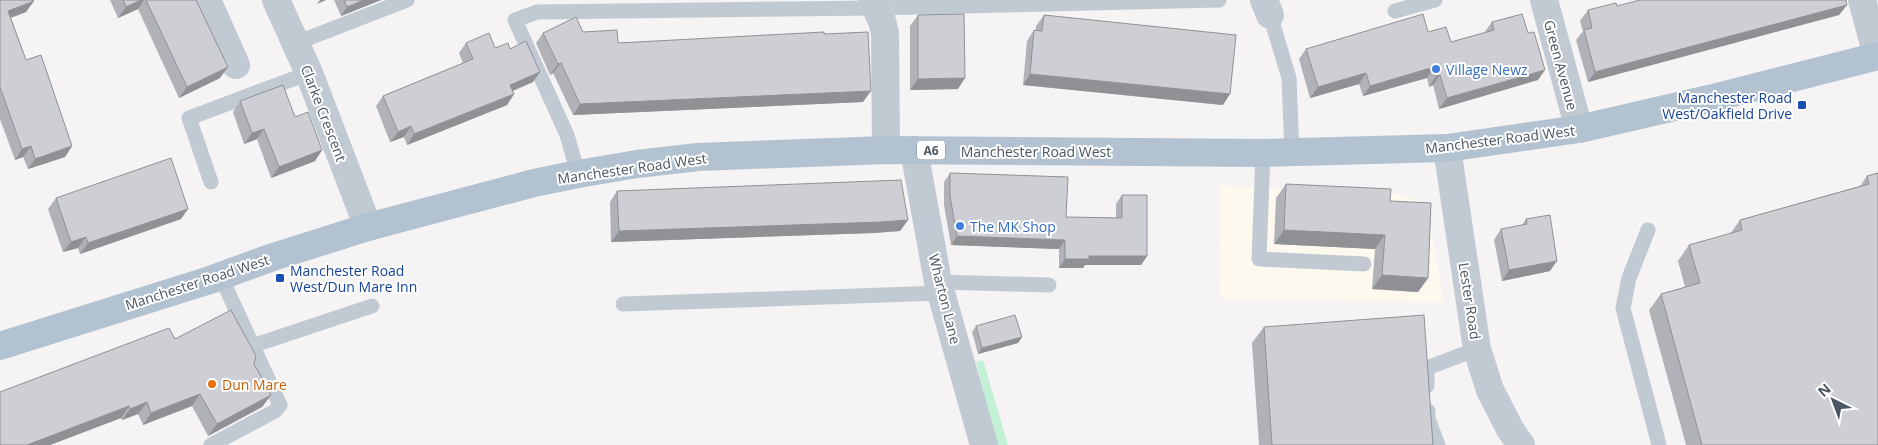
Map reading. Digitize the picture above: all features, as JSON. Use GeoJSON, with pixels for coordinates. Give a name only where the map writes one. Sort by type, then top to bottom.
{"type":"FeatureCollection","features":[{"type":"Feature","properties":{"kind":"main road","name":"Manchester Road West"},"geometry":{"type":"LineString","coordinates":[[0,346],[368,227],[534,183],[578,174],[698,157],[886,150],[1292,153],[1447,148],[1579,129],[1709,99],[1878,56]]}},
{"type":"Feature","properties":{"kind":"street"},"geometry":{"type":"LineString","coordinates":[[206,0],[236,65]]}},
{"type":"Feature","properties":{"kind":"street","name":"Clarke Crescent"},"geometry":{"type":"LineString","coordinates":[[276,0],[309,73],[368,227]]}},
{"type":"Feature","properties":{"kind":"street","name":"Green Avenue"},"geometry":{"type":"LineString","coordinates":[[1544,0],[1579,129]]}},
{"type":"Feature","properties":{"kind":"street"},"geometry":{"type":"LineString","coordinates":[[1862,0],[1878,56]]}},
{"type":"Feature","properties":{"kind":"street"},"geometry":{"type":"LineString","coordinates":[[874,4],[885,33],[886,150]]}},
{"type":"Feature","properties":{"kind":"street","name":"Lester Road"},"geometry":{"type":"LineString","coordinates":[[1447,148],[1477,350],[1490,390],[1510,429],[1521,445]]}},
{"type":"Feature","properties":{"kind":"street","name":"Wharton Lane"},"geometry":{"type":"LineString","coordinates":[[914,150],[940,288],[984,445]]}},
{"type":"Feature","properties":{"kind":"lane"},"geometry":{"type":"LineString","coordinates":[[296,43],[407,0]]}},
{"type":"Feature","properties":{"kind":"lane"},"geometry":{"type":"LineString","coordinates":[[578,174],[567,135],[515,20],[537,12],[874,4],[1219,0]]}},
{"type":"Feature","properties":{"kind":"lane"},"geometry":{"type":"LineString","coordinates":[[1395,11],[1435,0]]}},
{"type":"Feature","properties":{"kind":"lane"},"geometry":{"type":"LineString","coordinates":[[1267,8],[1290,78],[1292,153]]}},
{"type":"Feature","properties":{"kind":"lane"},"geometry":{"type":"LineString","coordinates":[[211,182],[189,118],[309,73]]}},
{"type":"Feature","properties":{"kind":"lane"},"geometry":{"type":"LineString","coordinates":[[1263,153],[1259,259],[1364,264]]}},
{"type":"Feature","properties":{"kind":"lane"},"geometry":{"type":"LineString","coordinates":[[1648,230],[1629,278],[1623,308],[1659,445]]}},
{"type":"Feature","properties":{"kind":"lane"},"geometry":{"type":"LineString","coordinates":[[211,445],[275,411],[280,405],[220,276]]}},
{"type":"Feature","properties":{"kind":"lane"},"geometry":{"type":"LineString","coordinates":[[624,304],[940,288],[1049,285]]}},
{"type":"Feature","properties":{"kind":"lane"},"geometry":{"type":"LineString","coordinates":[[252,346],[372,306]]}},
{"type":"Feature","properties":{"kind":"lane"},"geometry":{"type":"LineString","coordinates":[[1438,445],[1428,419],[1427,368],[1477,350]]}},
{"type":"Feature","properties":{"kind":"shaded area"},"geometry":{"type":"Polygon","coordinates":[[[1219,186],[1400,194],[1410,197],[1421,205],[1429,218],[1444,302],[1220,299],[1219,186]]]}},
{"type":"Feature","properties":{"kind":"green space"},"geometry":{"type":"Polygon","coordinates":[[[983,360],[1008,445],[997,445],[976,362],[983,360]]]}},
{"type":"Feature","properties":{"kind":"building"},"geometry":{"type":"Polygon","coordinates":[[[0,0],[34,1],[8,11],[26,60],[41,55],[72,146],[35,159],[31,146],[22,149],[0,87],[0,0]]]}},
{"type":"Feature","properties":{"kind":"building"},"geometry":{"type":"Polygon","coordinates":[[[123,0],[141,0],[126,7],[123,0]]]}},
{"type":"Feature","properties":{"kind":"building"},"geometry":{"type":"Polygon","coordinates":[[[146,0],[196,0],[228,67],[187,87],[146,0]]]}},
{"type":"Feature","properties":{"kind":"building"},"geometry":{"type":"Polygon","coordinates":[[[344,0],[364,0],[347,7],[344,0]]]}},
{"type":"Feature","properties":{"kind":"building"},"geometry":{"type":"Polygon","coordinates":[[[1640,0],[1846,0],[1847,5],[1595,72],[1584,30],[1592,28],[1588,10],[1616,3],[1617,6],[1640,0]]]}},
{"type":"Feature","properties":{"kind":"building"},"geometry":{"type":"Polygon","coordinates":[[[964,14],[965,78],[918,79],[918,15],[964,14]]]}},
{"type":"Feature","properties":{"kind":"building"},"geometry":{"type":"Polygon","coordinates":[[[1423,14],[1428,32],[1446,27],[1451,42],[1494,30],[1492,22],[1522,14],[1528,33],[1534,32],[1545,70],[1447,98],[1440,75],[1436,76],[1434,67],[1370,86],[1366,73],[1318,87],[1306,49],[1423,14]]]}},
{"type":"Feature","properties":{"kind":"building"},"geometry":{"type":"Polygon","coordinates":[[[1044,15],[1236,35],[1230,94],[1030,74],[1034,30],[1042,31],[1044,15]]]}},
{"type":"Feature","properties":{"kind":"building"},"geometry":{"type":"Polygon","coordinates":[[[576,17],[583,32],[617,30],[618,43],[824,32],[824,34],[868,32],[871,91],[580,104],[561,63],[558,64],[543,33],[576,17]]]}},
{"type":"Feature","properties":{"kind":"building"},"geometry":{"type":"Polygon","coordinates":[[[489,33],[495,48],[508,43],[510,49],[526,41],[540,72],[510,85],[514,94],[414,134],[411,126],[398,132],[383,96],[473,59],[466,43],[489,33]]]}},
{"type":"Feature","properties":{"kind":"building"},"geometry":{"type":"Polygon","coordinates":[[[283,85],[295,117],[308,112],[322,150],[279,167],[264,129],[252,133],[240,101],[283,85]]]}},
{"type":"Feature","properties":{"kind":"building"},"geometry":{"type":"Polygon","coordinates":[[[171,158],[188,209],[88,243],[86,237],[71,242],[56,198],[171,158]]]}},
{"type":"Feature","properties":{"kind":"building"},"geometry":{"type":"Polygon","coordinates":[[[950,173],[1068,177],[1066,217],[1122,218],[1122,195],[1147,195],[1147,256],[1089,256],[1089,259],[1065,259],[1065,240],[957,236],[950,196],[950,173]]]}},
{"type":"Feature","properties":{"kind":"building"},"geometry":{"type":"Polygon","coordinates":[[[1878,173],[1878,445],[1702,445],[1661,294],[1700,283],[1689,245],[1742,230],[1740,220],[1869,184],[1867,176],[1878,173]]]}},
{"type":"Feature","properties":{"kind":"building"},"geometry":{"type":"Polygon","coordinates":[[[901,180],[908,220],[619,231],[617,191],[901,180]]]}},
{"type":"Feature","properties":{"kind":"building"},"geometry":{"type":"Polygon","coordinates":[[[1286,184],[1391,189],[1390,201],[1431,203],[1428,278],[1382,275],[1385,235],[1284,230],[1286,184]]]}},
{"type":"Feature","properties":{"kind":"building"},"geometry":{"type":"Polygon","coordinates":[[[1550,215],[1557,261],[1509,270],[1501,229],[1527,224],[1526,219],[1550,215]]]}},
{"type":"Feature","properties":{"kind":"building"},"geometry":{"type":"Polygon","coordinates":[[[231,310],[256,356],[254,364],[271,395],[217,424],[200,394],[151,413],[147,402],[130,409],[129,406],[27,445],[0,445],[0,392],[169,328],[175,339],[231,310]]]}},
{"type":"Feature","properties":{"kind":"building"},"geometry":{"type":"Polygon","coordinates":[[[1015,315],[1022,337],[982,348],[976,326],[1015,315]]]}},
{"type":"Feature","properties":{"kind":"building"},"geometry":{"type":"Polygon","coordinates":[[[1424,315],[1433,445],[1272,445],[1264,327],[1424,315]]]}},
{"type":"Feature","properties":{"kind":"place","name":"Village Newz"},"geometry":{"type":"Point","coordinates":[1436,69]}},
{"type":"Feature","properties":{"kind":"place","name":"Manchester Road West/Oakfield Drive"},"geometry":{"type":"Point","coordinates":[1802,105]}},
{"type":"Feature","properties":{"kind":"place","name":"The MK Shop"},"geometry":{"type":"Point","coordinates":[960,226]}},
{"type":"Feature","properties":{"kind":"place","name":"Manchester Road West/Dun Mare Inn"},"geometry":{"type":"Point","coordinates":[280,278]}},
{"type":"Feature","properties":{"kind":"place","name":"Dun Mare"},"geometry":{"type":"Point","coordinates":[212,384]}}]}
